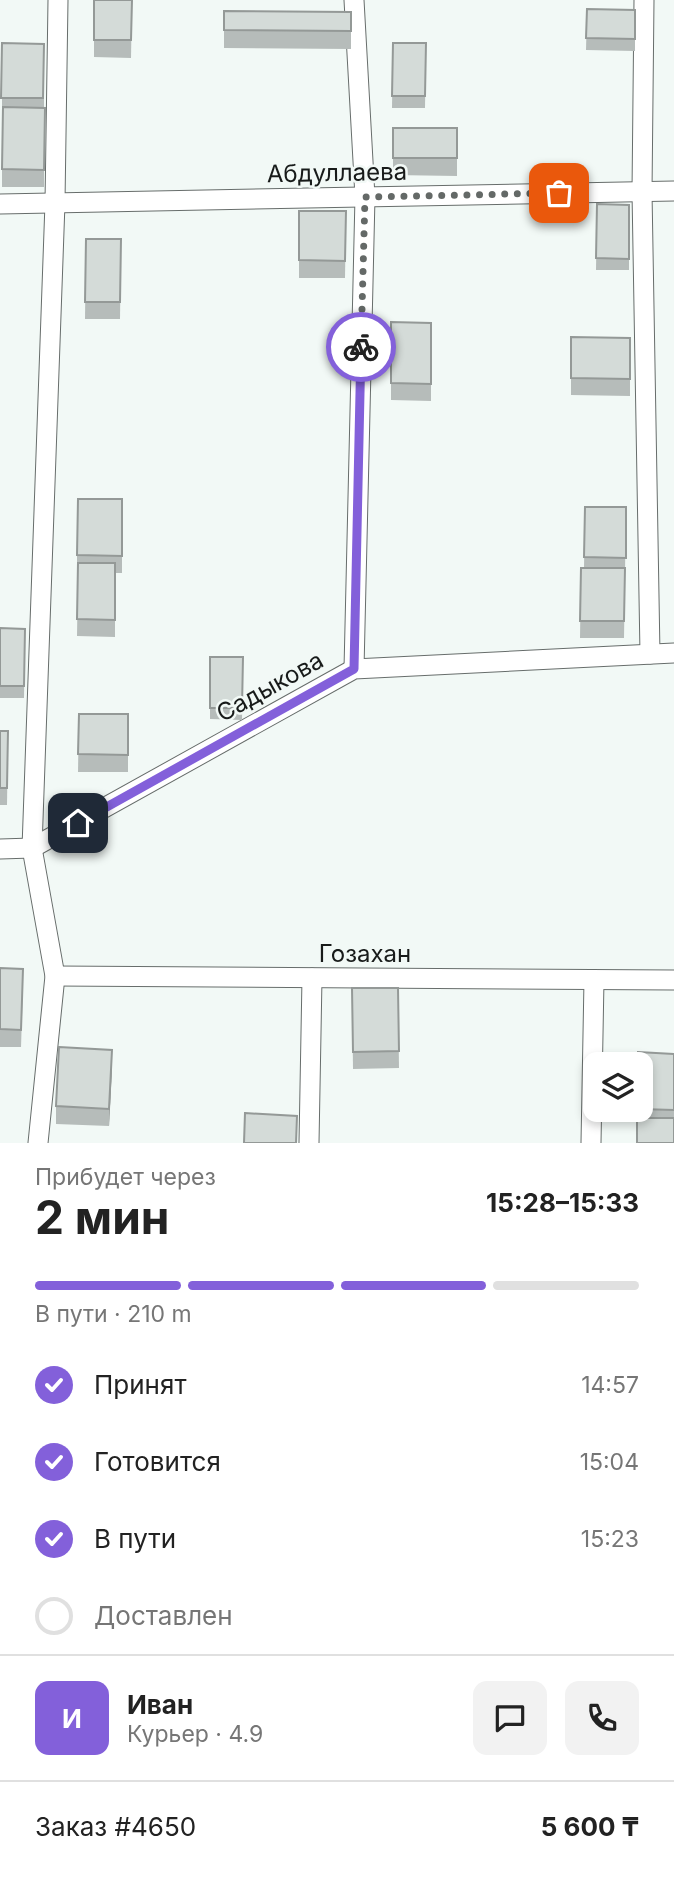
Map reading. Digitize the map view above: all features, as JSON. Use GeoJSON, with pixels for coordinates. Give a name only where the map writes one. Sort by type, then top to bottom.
{"type":"FeatureCollection","features":[{"type":"Feature","properties":{"kind":"street"},"geometry":{"type":"LineString","coordinates":[[38,1143],[55,976],[32,848],[55,203],[58,0]]}},
{"type":"Feature","properties":{"kind":"street"},"geometry":{"type":"LineString","coordinates":[[354,0],[365,197],[354,669]]}},
{"type":"Feature","properties":{"kind":"street"},"geometry":{"type":"LineString","coordinates":[[644,0],[642,192],[650,654]]}},
{"type":"Feature","properties":{"kind":"street","name":"Абдуллаева"},"geometry":{"type":"LineString","coordinates":[[0,204],[674,191]]}},
{"type":"Feature","properties":{"kind":"street","name":"Садыкова"},"geometry":{"type":"LineString","coordinates":[[0,849],[32,848],[354,669],[674,653]]}},
{"type":"Feature","properties":{"kind":"street","name":"Гозахан"},"geometry":{"type":"LineString","coordinates":[[55,976],[674,980]]}},
{"type":"Feature","properties":{"kind":"street"},"geometry":{"type":"LineString","coordinates":[[309,1143],[312,978]]}},
{"type":"Feature","properties":{"kind":"street"},"geometry":{"type":"LineString","coordinates":[[592,1143],[594,980]]}},
{"type":"Feature","properties":{"kind":"building"},"geometry":{"type":"Polygon","coordinates":[[[94,0],[132,0],[131,40],[94,40],[94,0]]]}},
{"type":"Feature","properties":{"kind":"building"},"geometry":{"type":"Polygon","coordinates":[[[587,9],[635,10],[635,39],[586,38],[587,9]]]}},
{"type":"Feature","properties":{"kind":"building"},"geometry":{"type":"Polygon","coordinates":[[[224,11],[351,12],[351,31],[224,30],[224,11]]]}},
{"type":"Feature","properties":{"kind":"building"},"geometry":{"type":"Polygon","coordinates":[[[2,43],[44,44],[43,98],[1,98],[2,43]]]}},
{"type":"Feature","properties":{"kind":"building"},"geometry":{"type":"Polygon","coordinates":[[[393,43],[426,43],[425,96],[392,96],[393,43]]]}},
{"type":"Feature","properties":{"kind":"building"},"geometry":{"type":"Polygon","coordinates":[[[3,107],[45,108],[44,170],[2,169],[3,107]]]}},
{"type":"Feature","properties":{"kind":"building"},"geometry":{"type":"Polygon","coordinates":[[[393,128],[457,128],[457,158],[393,158],[393,128]]]}},
{"type":"Feature","properties":{"kind":"building"},"geometry":{"type":"Polygon","coordinates":[[[597,204],[629,205],[629,259],[596,258],[597,204]]]}},
{"type":"Feature","properties":{"kind":"building"},"geometry":{"type":"Polygon","coordinates":[[[299,211],[346,211],[345,261],[299,260],[299,211]]]}},
{"type":"Feature","properties":{"kind":"building"},"geometry":{"type":"Polygon","coordinates":[[[86,239],[121,239],[120,302],[85,302],[86,239]]]}},
{"type":"Feature","properties":{"kind":"building"},"geometry":{"type":"Polygon","coordinates":[[[391,322],[431,323],[431,384],[391,383],[391,322]]]}},
{"type":"Feature","properties":{"kind":"building"},"geometry":{"type":"Polygon","coordinates":[[[571,337],[630,338],[630,379],[571,378],[571,337]]]}},
{"type":"Feature","properties":{"kind":"building"},"geometry":{"type":"Polygon","coordinates":[[[78,499],[122,499],[122,556],[77,555],[78,499]]]}},
{"type":"Feature","properties":{"kind":"building"},"geometry":{"type":"Polygon","coordinates":[[[585,507],[626,507],[626,558],[584,557],[585,507]]]}},
{"type":"Feature","properties":{"kind":"building"},"geometry":{"type":"Polygon","coordinates":[[[78,563],[115,563],[115,620],[77,619],[78,563]]]}},
{"type":"Feature","properties":{"kind":"building"},"geometry":{"type":"Polygon","coordinates":[[[581,568],[625,568],[624,621],[580,621],[581,568]]]}},
{"type":"Feature","properties":{"kind":"building"},"geometry":{"type":"Polygon","coordinates":[[[0,628],[25,629],[24,686],[0,686],[0,628]]]}},
{"type":"Feature","properties":{"kind":"building"},"geometry":{"type":"Polygon","coordinates":[[[210,657],[243,657],[242,708],[210,708],[210,657]]]}},
{"type":"Feature","properties":{"kind":"building"},"geometry":{"type":"Polygon","coordinates":[[[79,714],[128,714],[128,755],[78,754],[79,714]]]}},
{"type":"Feature","properties":{"kind":"building"},"geometry":{"type":"Polygon","coordinates":[[[0,731],[8,731],[7,788],[0,788],[0,731]]]}},
{"type":"Feature","properties":{"kind":"building"},"geometry":{"type":"Polygon","coordinates":[[[0,968],[23,969],[21,1030],[0,1029],[0,968]]]}},
{"type":"Feature","properties":{"kind":"building"},"geometry":{"type":"Polygon","coordinates":[[[352,988],[398,988],[399,1051],[353,1052],[352,988]]]}},
{"type":"Feature","properties":{"kind":"building"},"geometry":{"type":"Polygon","coordinates":[[[59,1047],[112,1050],[109,1109],[56,1106],[59,1047]]]}},
{"type":"Feature","properties":{"kind":"building"},"geometry":{"type":"Polygon","coordinates":[[[653,1053],[674,1054],[674,1110],[653,1109],[653,1053]]]}},
{"type":"Feature","properties":{"kind":"building"},"geometry":{"type":"Polygon","coordinates":[[[245,1113],[297,1116],[296,1143],[244,1143],[245,1113]]]}},
{"type":"Feature","properties":{"kind":"building"},"geometry":{"type":"Polygon","coordinates":[[[653,1118],[674,1118],[674,1143],[637,1143],[637,1122],[653,1122],[653,1118]]]}},
{"type":"Feature","properties":{"kind":"way so far"},"geometry":{"type":"LineString","coordinates":[[361,347],[365,197],[559,193]]}},
{"type":"Feature","properties":{"kind":"route"},"geometry":{"type":"LineString","coordinates":[[78,823],[354,669],[361,347]]}}]}
